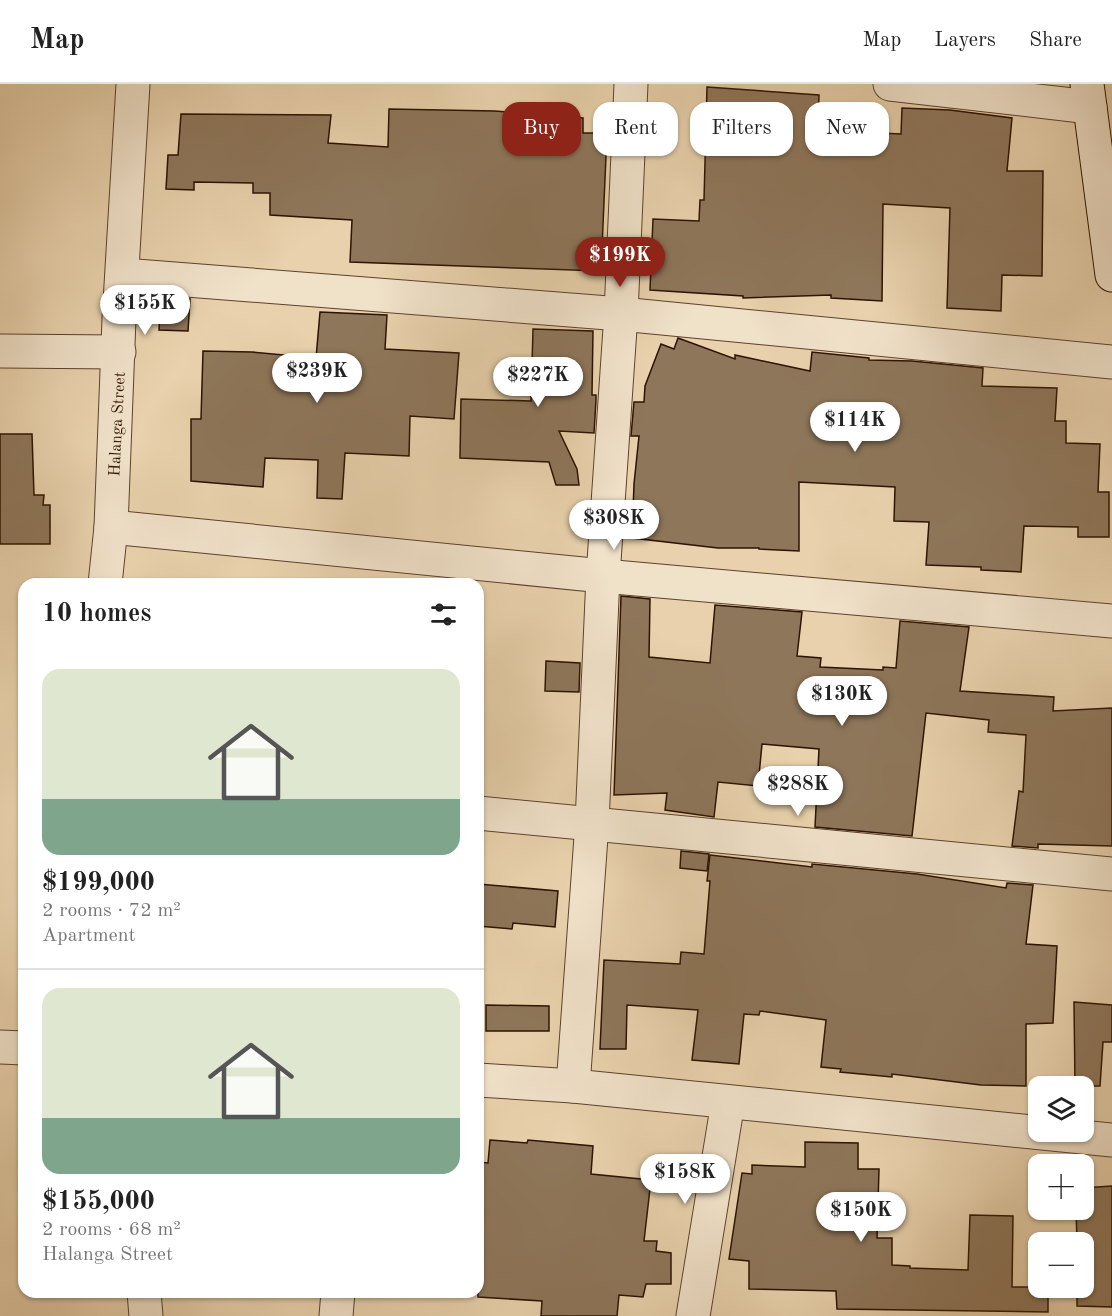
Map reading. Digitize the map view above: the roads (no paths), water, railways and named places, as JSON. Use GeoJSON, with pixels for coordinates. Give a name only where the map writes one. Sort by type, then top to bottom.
{"type":"FeatureCollection","features":[{"type":"Feature","properties":{"kind":"street","name":"Halanga Street"},"geometry":{"type":"LineString","coordinates":[[106,578],[111,527],[133,84]]}},
{"type":"Feature","properties":{"kind":"street"},"geometry":{"type":"LineString","coordinates":[[573,1086],[592,823],[603,576],[621,314],[631,84]]}},
{"type":"Feature","properties":{"kind":"street"},"geometry":{"type":"LineString","coordinates":[[890,84],[1089,95],[1112,275]]}},
{"type":"Feature","properties":{"kind":"street"},"geometry":{"type":"LineString","coordinates":[[123,275],[621,314],[1112,362]]}},
{"type":"Feature","properties":{"kind":"street"},"geometry":{"type":"LineString","coordinates":[[0,351],[119,352]]}},
{"type":"Feature","properties":{"kind":"street"},"geometry":{"type":"LineString","coordinates":[[111,527],[603,576],[1112,621]]}},
{"type":"Feature","properties":{"kind":"street"},"geometry":{"type":"LineString","coordinates":[[484,814],[1112,874]]}},
{"type":"Feature","properties":{"kind":"street"},"geometry":{"type":"LineString","coordinates":[[0,1047],[18,1048]]}},
{"type":"Feature","properties":{"kind":"street"},"geometry":{"type":"LineString","coordinates":[[484,1080],[573,1086],[1112,1140]]}},
{"type":"Feature","properties":{"kind":"street"},"geometry":{"type":"LineString","coordinates":[[693,1316],[728,1102]]}},
{"type":"Feature","properties":{"kind":"street"},"geometry":{"type":"LineString","coordinates":[[144,1298],[146,1316]]}},
{"type":"Feature","properties":{"kind":"street"},"geometry":{"type":"LineString","coordinates":[[336,1316],[338,1298]]}}]}
